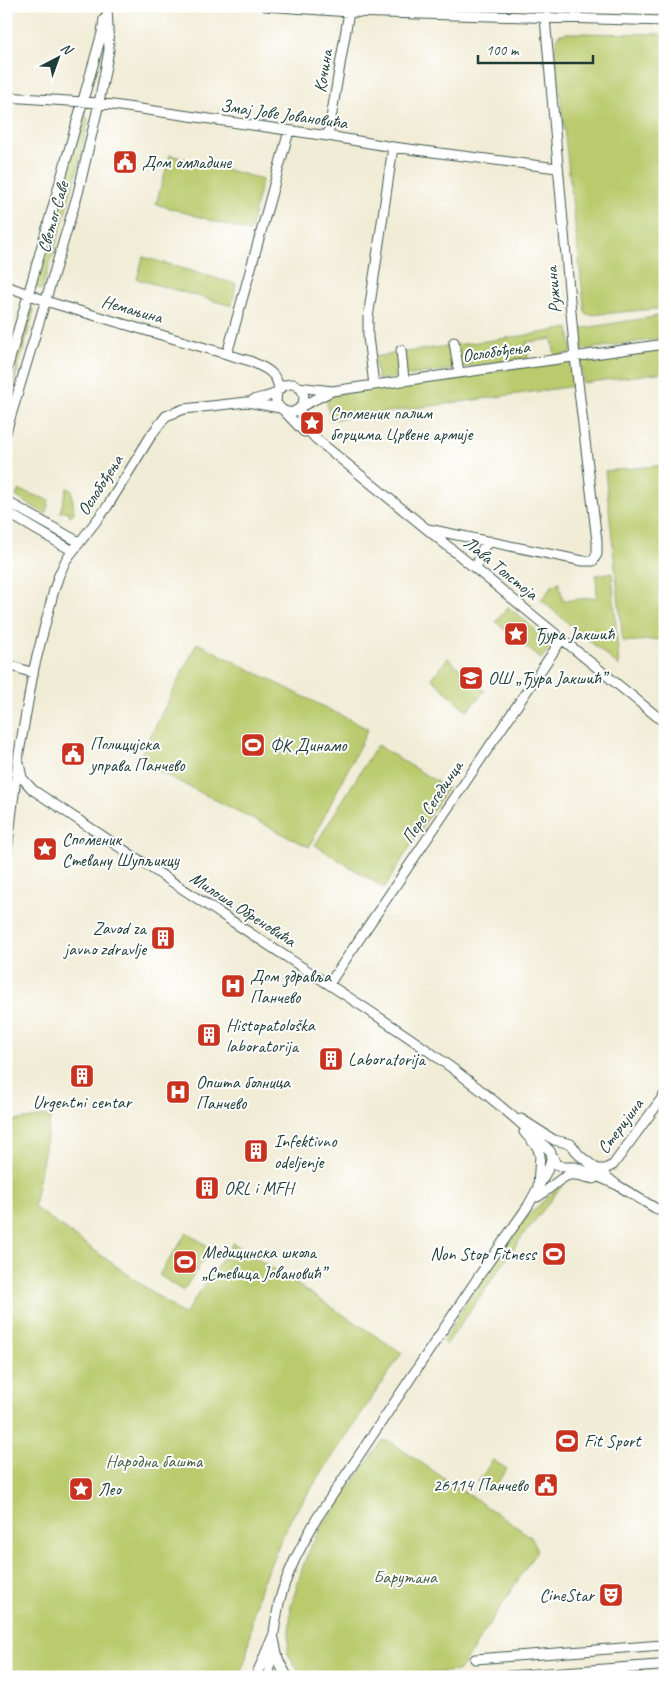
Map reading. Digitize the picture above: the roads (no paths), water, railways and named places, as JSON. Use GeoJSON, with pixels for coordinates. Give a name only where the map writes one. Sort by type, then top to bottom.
{"type":"FeatureCollection","features":[{"type":"Feature","properties":{"kind":"main road"},"geometry":{"type":"LineString","coordinates":[[256,1677],[273,1636]]}},
{"type":"Feature","properties":{"kind":"main road"},"geometry":{"type":"LineString","coordinates":[[273,1636],[278,1660],[287,1677]]}},
{"type":"Feature","properties":{"kind":"main road"},"geometry":{"type":"LineString","coordinates":[[502,1677],[665,1665]]}},
{"type":"Feature","properties":{"kind":"street","name":"Светог Саве"},"geometry":{"type":"LineString","coordinates":[[6,373],[102,33],[106,6]]}},
{"type":"Feature","properties":{"kind":"street","name":"Светог Саве"},"geometry":{"type":"LineString","coordinates":[[6,432],[78,193],[99,103],[108,50],[106,6]]}},
{"type":"Feature","properties":{"kind":"street"},"geometry":{"type":"LineString","coordinates":[[265,6],[349,12],[665,21]]}},
{"type":"Feature","properties":{"kind":"street","name":"Кочина"},"geometry":{"type":"LineString","coordinates":[[328,136],[349,12]]}},
{"type":"Feature","properties":{"kind":"street","name":"Ружина"},"geometry":{"type":"LineString","coordinates":[[489,541],[591,562],[596,558],[598,541],[575,357],[544,18]]}},
{"type":"Feature","properties":{"kind":"street","name":"Змај Јове Јовановића"},"geometry":{"type":"LineString","coordinates":[[6,97],[99,103],[393,147],[557,168]]}},
{"type":"Feature","properties":{"kind":"street"},"geometry":{"type":"LineString","coordinates":[[227,354],[289,131]]}},
{"type":"Feature","properties":{"kind":"street"},"geometry":{"type":"LineString","coordinates":[[374,385],[368,318],[393,147]]}},
{"type":"Feature","properties":{"kind":"street","name":"Немањина"},"geometry":{"type":"LineString","coordinates":[[6,286],[46,301],[250,361]]}},
{"type":"Feature","properties":{"kind":"street"},"geometry":{"type":"LineString","coordinates":[[454,342],[459,373]]}},
{"type":"Feature","properties":{"kind":"street","name":"Ослобођења"},"geometry":{"type":"LineString","coordinates":[[295,386],[332,390],[665,344]]}},
{"type":"Feature","properties":{"kind":"street"},"geometry":{"type":"LineString","coordinates":[[401,350],[404,380]]}},
{"type":"Feature","properties":{"kind":"street"},"geometry":{"type":"LineString","coordinates":[[250,361],[261,361],[271,365],[295,386],[304,396],[301,407],[294,412],[282,410],[276,402],[278,382],[272,372],[250,361]]}},
{"type":"Feature","properties":{"kind":"street"},"geometry":{"type":"LineString","coordinates":[[248,402],[267,396],[284,386],[295,386]]}},
{"type":"Feature","properties":{"kind":"street","name":"Ослобођења"},"geometry":{"type":"LineString","coordinates":[[301,407],[332,390]]}},
{"type":"Feature","properties":{"kind":"street","name":"Ослобођења"},"geometry":{"type":"LineString","coordinates":[[6,859],[33,673],[59,575],[73,551],[102,513],[152,434],[166,416],[184,409],[248,402],[282,410]]}},
{"type":"Feature","properties":{"kind":"street","name":"Лава Толстоја"},"geometry":{"type":"LineString","coordinates":[[301,407],[303,424],[315,438]]}},
{"type":"Feature","properties":{"kind":"street","name":"Лава Толстоја"},"geometry":{"type":"LineString","coordinates":[[282,410],[302,430],[315,438],[428,529],[665,724]]}},
{"type":"Feature","properties":{"kind":"street"},"geometry":{"type":"LineString","coordinates":[[6,501],[79,542]]}},
{"type":"Feature","properties":{"kind":"street"},"geometry":{"type":"LineString","coordinates":[[6,512],[73,551]]}},
{"type":"Feature","properties":{"kind":"street"},"geometry":{"type":"LineString","coordinates":[[428,529],[489,541],[482,550],[476,568]]}},
{"type":"Feature","properties":{"kind":"street","name":"Пере Сегединца"},"geometry":{"type":"LineString","coordinates":[[329,984],[562,639]]}},
{"type":"Feature","properties":{"kind":"street"},"geometry":{"type":"LineString","coordinates":[[6,664],[33,673]]}},
{"type":"Feature","properties":{"kind":"street","name":"Милоша Обреновића"},"geometry":{"type":"LineString","coordinates":[[19,763],[22,778],[34,790],[371,1012],[508,1111]]}},
{"type":"Feature","properties":{"kind":"street"},"geometry":{"type":"LineString","coordinates":[[13,801],[22,793],[34,790]]}},
{"type":"Feature","properties":{"kind":"street","name":"Стеријина"},"geometry":{"type":"LineString","coordinates":[[597,1170],[613,1165],[665,1094]]}},
{"type":"Feature","properties":{"kind":"street"},"geometry":{"type":"LineString","coordinates":[[508,1111],[548,1148],[556,1164],[576,1167],[617,1185]]}},
{"type":"Feature","properties":{"kind":"street"},"geometry":{"type":"LineString","coordinates":[[508,1111],[550,1137],[571,1144],[586,1161],[617,1185],[665,1214]]}},
{"type":"Feature","properties":{"kind":"street"},"geometry":{"type":"LineString","coordinates":[[518,1121],[540,1155],[538,1187]]}},
{"type":"Feature","properties":{"kind":"street"},"geometry":{"type":"LineString","coordinates":[[269,1677],[279,1602],[295,1558],[317,1518],[528,1206],[549,1167],[555,1146],[562,1142]]}},
{"type":"Feature","properties":{"kind":"street"},"geometry":{"type":"LineString","coordinates":[[537,1198],[559,1172],[575,1160],[576,1150]]}},
{"type":"Feature","properties":{"kind":"street"},"geometry":{"type":"LineString","coordinates":[[528,1206],[567,1176],[574,1175],[604,1180]]}},
{"type":"Feature","properties":{"kind":"street"},"geometry":{"type":"LineString","coordinates":[[475,1659],[663,1645]]}},
{"type":"Feature","properties":{"kind":"place","name":"Дом омладине"},"geometry":{"type":"Point","coordinates":[125,162]}},
{"type":"Feature","properties":{"kind":"place","name":"Споменик палим борцима Црвене армије"},"geometry":{"type":"Point","coordinates":[312,423]}},
{"type":"Feature","properties":{"kind":"place","name":"Ђура Јакшић"},"geometry":{"type":"Point","coordinates":[516,634]}},
{"type":"Feature","properties":{"kind":"place","name":"ОШ „Ђура Јакшић”"},"geometry":{"type":"Point","coordinates":[471,678]}},
{"type":"Feature","properties":{"kind":"place","name":"ФК Динамо"},"geometry":{"type":"Point","coordinates":[253,745]}},
{"type":"Feature","properties":{"kind":"place","name":"Полицијска управа Панчево"},"geometry":{"type":"Point","coordinates":[73,754]}},
{"type":"Feature","properties":{"kind":"place","name":"Споменик Стевану Шупљикцу"},"geometry":{"type":"Point","coordinates":[45,849]}},
{"type":"Feature","properties":{"kind":"place","name":"Zavod za javno zdravlje"},"geometry":{"type":"Point","coordinates":[163,938]}},
{"type":"Feature","properties":{"kind":"place","name":"Дом здравља Панчево"},"geometry":{"type":"Point","coordinates":[233,986]}},
{"type":"Feature","properties":{"kind":"place","name":"Histopatološka laboratorija"},"geometry":{"type":"Point","coordinates":[209,1035]}},
{"type":"Feature","properties":{"kind":"place","name":"Laboratorija"},"geometry":{"type":"Point","coordinates":[331,1059]}},
{"type":"Feature","properties":{"kind":"place","name":"Urgentni centar"},"geometry":{"type":"Point","coordinates":[82,1076]}},
{"type":"Feature","properties":{"kind":"place","name":"Општа болница Панчево"},"geometry":{"type":"Point","coordinates":[178,1092]}},
{"type":"Feature","properties":{"kind":"place","name":"Infektivno odeljenje"},"geometry":{"type":"Point","coordinates":[256,1151]}},
{"type":"Feature","properties":{"kind":"place","name":"ORL i MFH"},"geometry":{"type":"Point","coordinates":[207,1188]}},
{"type":"Feature","properties":{"kind":"place","name":"Non Stop Fitness"},"geometry":{"type":"Point","coordinates":[554,1254]}},
{"type":"Feature","properties":{"kind":"place","name":"Медицинска школа „Стевица Јовановић”"},"geometry":{"type":"Point","coordinates":[185,1262]}},
{"type":"Feature","properties":{"kind":"place","name":"Fit Sport"},"geometry":{"type":"Point","coordinates":[567,1441]}},
{"type":"Feature","properties":{"kind":"place","name":"26114 Панчево"},"geometry":{"type":"Point","coordinates":[546,1485]}},
{"type":"Feature","properties":{"kind":"place","name":"Лео"},"geometry":{"type":"Point","coordinates":[81,1489]}},
{"type":"Feature","properties":{"kind":"place","name":"CineStar"},"geometry":{"type":"Point","coordinates":[611,1595]}},
{"type":"Feature","properties":{"kind":"park label","name":"Народна башта"},"geometry":{"type":"Point","coordinates":[154,1461]}},
{"type":"Feature","properties":{"kind":"park label","name":"Барутана"},"geometry":{"type":"Point","coordinates":[405,1577]}}]}
